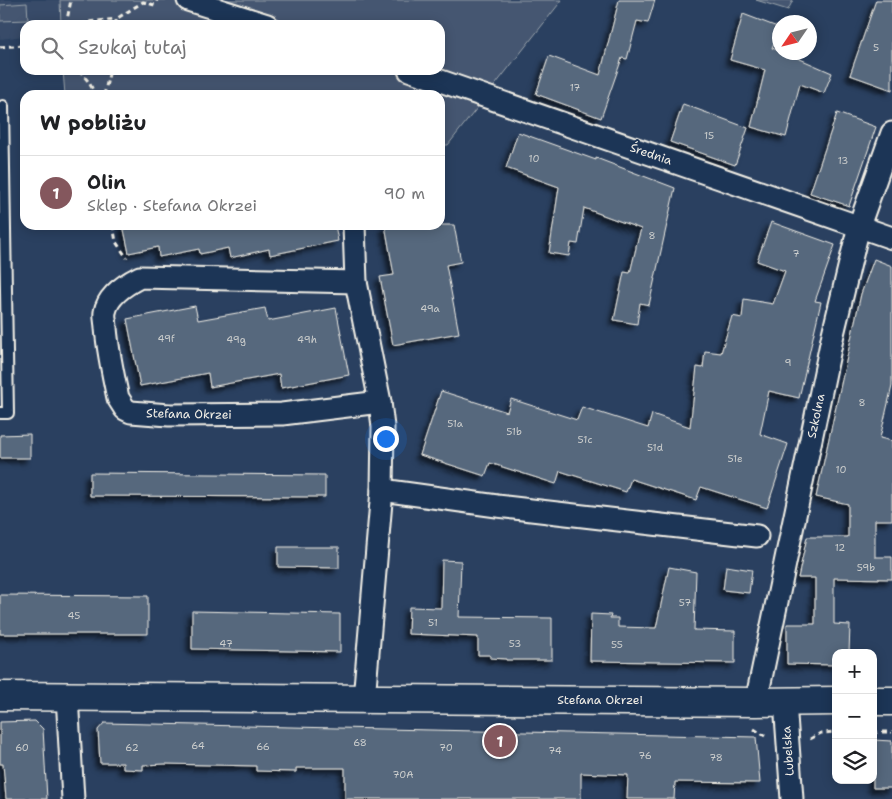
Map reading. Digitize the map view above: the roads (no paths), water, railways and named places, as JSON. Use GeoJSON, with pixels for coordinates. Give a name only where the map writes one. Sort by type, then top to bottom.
{"type":"FeatureCollection","features":[{"type":"Feature","properties":{"kind":"street"},"geometry":{"type":"LineString","coordinates":[[188,0],[251,20]]}},
{"type":"Feature","properties":{"kind":"street","name":"Średnia"},"geometry":{"type":"LineString","coordinates":[[423,75],[892,238]]}},
{"type":"Feature","properties":{"kind":"street","name":"Szkolna"},"geometry":{"type":"LineString","coordinates":[[756,702],[833,334],[859,226],[892,133]]}},
{"type":"Feature","properties":{"kind":"street"},"geometry":{"type":"LineString","coordinates":[[354,230],[356,282],[380,402],[383,427],[382,490],[364,699]]}},
{"type":"Feature","properties":{"kind":"street","name":"Stefana Okrzei"},"geometry":{"type":"LineString","coordinates":[[356,282],[140,277],[127,284],[115,294],[109,303],[105,313],[108,353],[118,398],[124,409],[136,413],[169,415],[282,414],[380,402]]}},
{"type":"Feature","properties":{"kind":"street"},"geometry":{"type":"LineString","coordinates":[[382,490],[497,506],[756,536]]}},
{"type":"Feature","properties":{"kind":"street","name":"Stefana Okrzei"},"geometry":{"type":"LineString","coordinates":[[0,696],[832,701]]}},
{"type":"Feature","properties":{"kind":"street"},"geometry":{"type":"LineString","coordinates":[[67,696],[73,799]]}},
{"type":"Feature","properties":{"kind":"street"},"geometry":{"type":"LineString","coordinates":[[877,701],[892,701]]}},
{"type":"Feature","properties":{"kind":"street","name":"Lubelska"},"geometry":{"type":"LineString","coordinates":[[785,702],[792,799]]}},
{"type":"Feature","properties":{"kind":"lane"},"geometry":{"type":"LineString","coordinates":[[0,414],[8,413],[3,106]]}},
{"type":"Feature","properties":{"kind":"place","name":"Olin"},"geometry":{"type":"Point","coordinates":[500,741]}}]}
